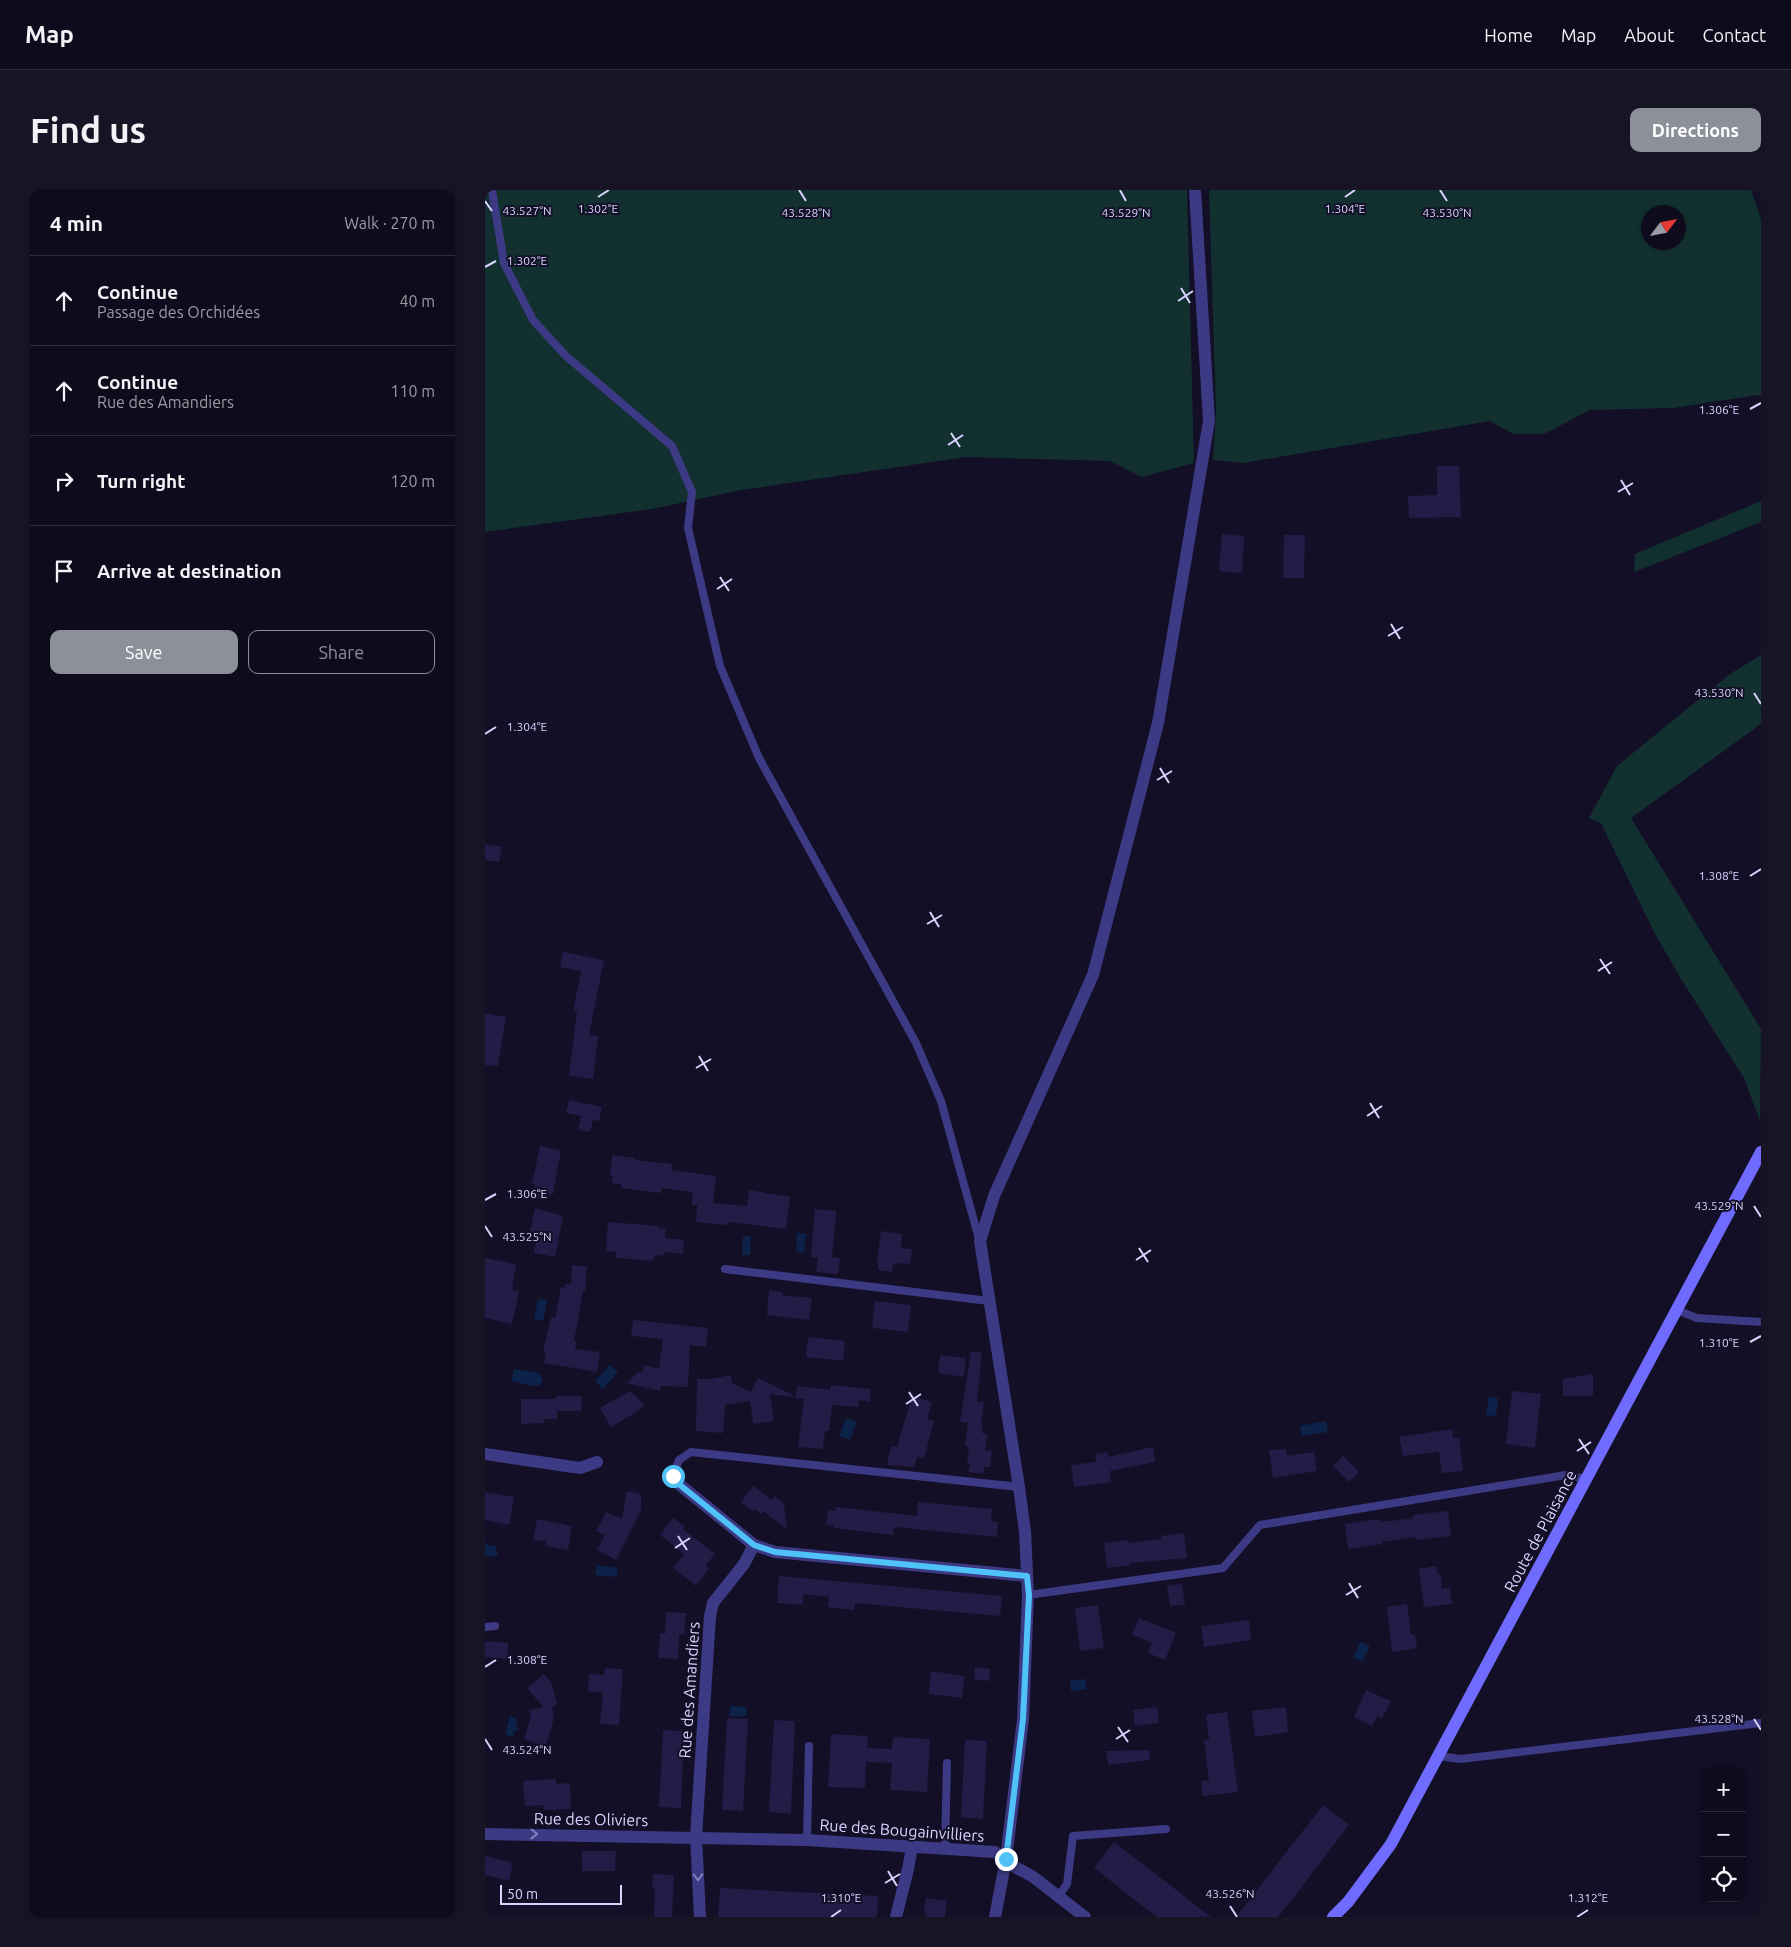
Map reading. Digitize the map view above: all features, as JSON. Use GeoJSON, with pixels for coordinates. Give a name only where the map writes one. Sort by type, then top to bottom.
{"type":"FeatureCollection","features":[{"type":"Feature","properties":{"kind":"main road","name":"Route de Plaisance"},"geometry":{"type":"LineString","coordinates":[[1333,1917],[1348,1902],[1391,1844],[1761,1152]]}},
{"type":"Feature","properties":{"kind":"street"},"geometry":{"type":"LineString","coordinates":[[995,1917],[1006,1859],[1023,1719],[1029,1595],[1019,1487],[980,1241],[995,1196],[1093,975],[1158,723],[1209,421],[1195,190]]}},
{"type":"Feature","properties":{"kind":"street"},"geometry":{"type":"LineString","coordinates":[[485,1454],[581,1468],[597,1462]]}},
{"type":"Feature","properties":{"kind":"street"},"geometry":{"type":"LineString","coordinates":[[673,1476],[680,1485],[754,1545],[775,1552],[1027,1576]]}},
{"type":"Feature","properties":{"kind":"street","name":"Rue des Amandiers"},"geometry":{"type":"LineString","coordinates":[[700,1917],[696,1837],[710,1616],[713,1603],[744,1564],[754,1545]]}},
{"type":"Feature","properties":{"kind":"street","name":"Rue des Oliviers"},"geometry":{"type":"LineString","coordinates":[[485,1834],[696,1837]]}},
{"type":"Feature","properties":{"kind":"street","name":"Rue des Bougainvilliers"},"geometry":{"type":"LineString","coordinates":[[696,1837],[807,1840],[995,1852],[1006,1859],[1011,1865],[1033,1876],[1085,1917]]}},
{"type":"Feature","properties":{"kind":"street"},"geometry":{"type":"LineString","coordinates":[[895,1917],[912,1847]]}},
{"type":"Feature","properties":{"kind":"lane"},"geometry":{"type":"LineString","coordinates":[[491,190],[504,263],[533,320],[566,356],[672,446],[692,492],[689,528],[720,666],[759,758],[916,1043],[941,1101],[980,1241]]}},
{"type":"Feature","properties":{"kind":"lane"},"geometry":{"type":"LineString","coordinates":[[725,1269],[989,1301]]}},
{"type":"Feature","properties":{"kind":"lane"},"geometry":{"type":"LineString","coordinates":[[1676,1310],[1697,1318],[1761,1322]]}},
{"type":"Feature","properties":{"kind":"lane"},"geometry":{"type":"LineString","coordinates":[[673,1476],[679,1460],[691,1452],[1019,1487]]}},
{"type":"Feature","properties":{"kind":"lane"},"geometry":{"type":"LineString","coordinates":[[1029,1595],[1223,1568],[1260,1525],[1566,1475],[1586,1479]]}},
{"type":"Feature","properties":{"kind":"lane"},"geometry":{"type":"LineString","coordinates":[[485,1626],[495,1626]]}},
{"type":"Feature","properties":{"kind":"lane"},"geometry":{"type":"LineString","coordinates":[[1438,1756],[1461,1760],[1761,1723]]}},
{"type":"Feature","properties":{"kind":"lane"},"geometry":{"type":"LineString","coordinates":[[807,1840],[809,1746]]}},
{"type":"Feature","properties":{"kind":"lane"},"geometry":{"type":"LineString","coordinates":[[945,1849],[947,1763]]}},
{"type":"Feature","properties":{"kind":"lane"},"geometry":{"type":"LineString","coordinates":[[1058,1897],[1067,1884],[1073,1836],[1166,1829]]}},
{"type":"Feature","properties":{"kind":"green space"},"geometry":{"type":"Polygon","coordinates":[[[485,190],[1187,190],[1194,463],[1142,477],[1110,461],[966,457],[741,490],[652,509],[485,532],[485,190]]]}},
{"type":"Feature","properties":{"kind":"green space"},"geometry":{"type":"Polygon","coordinates":[[[1209,190],[1751,190],[1761,219],[1761,396],[1673,408],[1590,410],[1544,434],[1513,434],[1490,421],[1243,463],[1213,460],[1216,412],[1209,190]]]}},
{"type":"Feature","properties":{"kind":"green space"},"geometry":{"type":"Polygon","coordinates":[[[1761,501],[1761,522],[1634,572],[1635,554],[1761,501]]]}},
{"type":"Feature","properties":{"kind":"green space"},"geometry":{"type":"Polygon","coordinates":[[[1761,655],[1761,724],[1631,818],[1761,1029],[1760,1121],[1744,1078],[1681,979],[1655,934],[1601,823],[1589,818],[1617,766],[1730,674],[1761,655]]]}},
{"type":"Feature","properties":{"kind":"water"},"geometry":{"type":"Polygon","coordinates":[[[797,1233],[806,1234],[804,1253],[796,1252],[797,1233]]]}},
{"type":"Feature","properties":{"kind":"water"},"geometry":{"type":"Polygon","coordinates":[[[743,1236],[751,1236],[750,1255],[742,1255],[743,1236]]]}},
{"type":"Feature","properties":{"kind":"water"},"geometry":{"type":"Polygon","coordinates":[[[538,1299],[547,1300],[543,1321],[534,1319],[538,1299]]]}},
{"type":"Feature","properties":{"kind":"water"},"geometry":{"type":"Polygon","coordinates":[[[610,1365],[618,1372],[603,1389],[595,1381],[610,1365]]]}},
{"type":"Feature","properties":{"kind":"water"},"geometry":{"type":"Polygon","coordinates":[[[514,1369],[539,1373],[543,1380],[540,1385],[534,1386],[511,1381],[514,1369]]]}},
{"type":"Feature","properties":{"kind":"water"},"geometry":{"type":"Polygon","coordinates":[[[1489,1397],[1498,1398],[1496,1416],[1486,1415],[1489,1397]]]}},
{"type":"Feature","properties":{"kind":"water"},"geometry":{"type":"Polygon","coordinates":[[[846,1418],[857,1422],[850,1440],[839,1436],[846,1418]]]}},
{"type":"Feature","properties":{"kind":"water"},"geometry":{"type":"Polygon","coordinates":[[[1326,1421],[1328,1432],[1302,1436],[1300,1426],[1326,1421]]]}},
{"type":"Feature","properties":{"kind":"water"},"geometry":{"type":"Polygon","coordinates":[[[485,1542],[489,1546],[495,1545],[498,1554],[494,1557],[485,1556],[485,1542]]]}},
{"type":"Feature","properties":{"kind":"water"},"geometry":{"type":"Polygon","coordinates":[[[597,1565],[617,1568],[617,1577],[595,1575],[597,1565]]]}},
{"type":"Feature","properties":{"kind":"water"},"geometry":{"type":"Polygon","coordinates":[[[1361,1641],[1370,1646],[1362,1662],[1353,1657],[1361,1641]]]}},
{"type":"Feature","properties":{"kind":"water"},"geometry":{"type":"Polygon","coordinates":[[[1085,1679],[1087,1689],[1071,1691],[1070,1680],[1085,1679]]]}},
{"type":"Feature","properties":{"kind":"water"},"geometry":{"type":"Polygon","coordinates":[[[731,1706],[746,1707],[746,1716],[729,1716],[731,1706]]]}},
{"type":"Feature","properties":{"kind":"water"},"geometry":{"type":"Polygon","coordinates":[[[510,1717],[517,1719],[516,1724],[519,1729],[514,1732],[513,1737],[505,1734],[510,1717]]]}},
{"type":"Feature","properties":{"kind":"building"},"geometry":{"type":"Polygon","coordinates":[[[1437,466],[1459,466],[1461,517],[1409,518],[1408,496],[1437,495],[1437,466]]]}},
{"type":"Feature","properties":{"kind":"building"},"geometry":{"type":"Polygon","coordinates":[[[1222,534],[1244,536],[1242,573],[1219,571],[1222,534]]]}},
{"type":"Feature","properties":{"kind":"building"},"geometry":{"type":"Polygon","coordinates":[[[1284,535],[1305,535],[1304,578],[1283,578],[1284,535]]]}},
{"type":"Feature","properties":{"kind":"building"},"geometry":{"type":"Polygon","coordinates":[[[485,844],[502,847],[499,862],[485,860],[485,844]]]}},
{"type":"Feature","properties":{"kind":"building"},"geometry":{"type":"Polygon","coordinates":[[[563,952],[604,960],[589,1035],[598,1036],[593,1079],[569,1076],[577,1011],[573,1011],[581,971],[560,967],[563,952]]]}},
{"type":"Feature","properties":{"kind":"building"},"geometry":{"type":"Polygon","coordinates":[[[485,1013],[506,1017],[498,1066],[485,1065],[485,1013]]]}},
{"type":"Feature","properties":{"kind":"building"},"geometry":{"type":"Polygon","coordinates":[[[569,1100],[602,1107],[599,1121],[593,1120],[590,1132],[578,1130],[581,1116],[566,1113],[569,1100]]]}},
{"type":"Feature","properties":{"kind":"building"},"geometry":{"type":"Polygon","coordinates":[[[540,1146],[561,1150],[553,1194],[533,1199],[535,1184],[532,1184],[540,1146]]]}},
{"type":"Feature","properties":{"kind":"building"},"geometry":{"type":"Polygon","coordinates":[[[612,1155],[635,1158],[635,1160],[672,1164],[671,1170],[716,1176],[713,1203],[747,1206],[749,1190],[790,1197],[786,1229],[728,1222],[728,1225],[696,1222],[697,1205],[692,1205],[693,1192],[661,1188],[661,1193],[621,1188],[621,1184],[612,1183],[613,1176],[610,1176],[612,1155]]]}},
{"type":"Feature","properties":{"kind":"building"},"geometry":{"type":"Polygon","coordinates":[[[535,1208],[563,1216],[555,1257],[534,1253],[537,1234],[530,1233],[535,1208]]]}},
{"type":"Feature","properties":{"kind":"building"},"geometry":{"type":"Polygon","coordinates":[[[815,1209],[836,1211],[832,1257],[840,1258],[838,1274],[816,1272],[818,1258],[811,1257],[815,1209]]]}},
{"type":"Feature","properties":{"kind":"building"},"geometry":{"type":"Polygon","coordinates":[[[608,1222],[658,1226],[658,1228],[666,1229],[665,1238],[684,1240],[683,1254],[664,1252],[664,1256],[654,1255],[653,1261],[616,1258],[616,1252],[606,1251],[608,1222]]]}},
{"type":"Feature","properties":{"kind":"building"},"geometry":{"type":"Polygon","coordinates":[[[881,1231],[902,1234],[901,1248],[912,1249],[910,1264],[893,1264],[892,1272],[878,1270],[877,1263],[881,1231]]]}},
{"type":"Feature","properties":{"kind":"building"},"geometry":{"type":"Polygon","coordinates":[[[485,1258],[516,1264],[512,1290],[519,1291],[512,1324],[485,1318],[485,1258]]]}},
{"type":"Feature","properties":{"kind":"building"},"geometry":{"type":"Polygon","coordinates":[[[572,1265],[587,1267],[585,1292],[583,1291],[574,1341],[577,1341],[575,1349],[600,1352],[597,1372],[544,1363],[546,1353],[543,1352],[551,1317],[555,1318],[561,1287],[565,1288],[565,1284],[571,1284],[572,1265]]]}},
{"type":"Feature","properties":{"kind":"building"},"geometry":{"type":"Polygon","coordinates":[[[769,1290],[783,1292],[782,1295],[812,1298],[809,1320],[767,1315],[769,1290]]]}},
{"type":"Feature","properties":{"kind":"building"},"geometry":{"type":"Polygon","coordinates":[[[875,1301],[911,1305],[908,1332],[872,1328],[875,1301]]]}},
{"type":"Feature","properties":{"kind":"building"},"geometry":{"type":"Polygon","coordinates":[[[633,1320],[708,1328],[706,1347],[690,1345],[688,1387],[661,1386],[660,1391],[627,1383],[638,1372],[642,1373],[644,1365],[659,1369],[663,1339],[631,1336],[633,1320]]]}},
{"type":"Feature","properties":{"kind":"building"},"geometry":{"type":"Polygon","coordinates":[[[808,1337],[845,1341],[843,1361],[806,1357],[808,1337]]]}},
{"type":"Feature","properties":{"kind":"building"},"geometry":{"type":"Polygon","coordinates":[[[971,1351],[982,1353],[977,1401],[984,1402],[981,1425],[983,1425],[982,1433],[988,1434],[985,1450],[992,1451],[990,1467],[984,1467],[983,1474],[968,1472],[970,1464],[967,1464],[969,1447],[965,1446],[968,1423],[960,1422],[971,1351]]]}},
{"type":"Feature","properties":{"kind":"building"},"geometry":{"type":"Polygon","coordinates":[[[940,1355],[966,1358],[964,1377],[938,1373],[940,1355]]]}},
{"type":"Feature","properties":{"kind":"building"},"geometry":{"type":"Polygon","coordinates":[[[1593,1374],[1593,1396],[1563,1396],[1563,1379],[1593,1374]]]}},
{"type":"Feature","properties":{"kind":"building"},"geometry":{"type":"Polygon","coordinates":[[[731,1375],[732,1383],[751,1392],[758,1378],[793,1395],[793,1397],[770,1394],[774,1421],[753,1424],[750,1401],[725,1405],[723,1433],[696,1431],[697,1379],[710,1379],[731,1375]]]}},
{"type":"Feature","properties":{"kind":"building"},"geometry":{"type":"Polygon","coordinates":[[[831,1385],[871,1389],[870,1402],[859,1400],[858,1407],[832,1405],[829,1431],[825,1431],[823,1449],[798,1447],[804,1399],[795,1398],[798,1386],[830,1390],[831,1385]]]}},
{"type":"Feature","properties":{"kind":"building"},"geometry":{"type":"Polygon","coordinates":[[[630,1391],[645,1405],[611,1427],[600,1408],[630,1391]]]}},
{"type":"Feature","properties":{"kind":"building"},"geometry":{"type":"Polygon","coordinates":[[[1512,1391],[1541,1394],[1535,1448],[1506,1444],[1512,1391]]]}},
{"type":"Feature","properties":{"kind":"building"},"geometry":{"type":"Polygon","coordinates":[[[556,1396],[582,1396],[581,1411],[557,1411],[557,1419],[544,1419],[544,1423],[521,1424],[521,1399],[556,1399],[556,1396]]]}},
{"type":"Feature","properties":{"kind":"building"},"geometry":{"type":"Polygon","coordinates":[[[912,1396],[932,1402],[927,1419],[934,1421],[925,1455],[923,1458],[917,1457],[914,1467],[887,1465],[891,1446],[897,1447],[912,1396]]]}},
{"type":"Feature","properties":{"kind":"building"},"geometry":{"type":"Polygon","coordinates":[[[1452,1429],[1453,1438],[1459,1437],[1463,1471],[1442,1473],[1439,1452],[1403,1456],[1399,1437],[1452,1429]]]}},
{"type":"Feature","properties":{"kind":"building"},"geometry":{"type":"Polygon","coordinates":[[[1153,1447],[1155,1462],[1110,1471],[1111,1482],[1074,1487],[1071,1465],[1096,1462],[1095,1454],[1107,1452],[1108,1457],[1153,1447]]]}},
{"type":"Feature","properties":{"kind":"building"},"geometry":{"type":"Polygon","coordinates":[[[1286,1449],[1287,1456],[1314,1452],[1317,1471],[1273,1478],[1269,1450],[1286,1449]]]}},
{"type":"Feature","properties":{"kind":"building"},"geometry":{"type":"Polygon","coordinates":[[[1343,1456],[1359,1472],[1349,1482],[1333,1466],[1343,1456]]]}},
{"type":"Feature","properties":{"kind":"building"},"geometry":{"type":"Polygon","coordinates":[[[753,1486],[772,1500],[775,1496],[784,1504],[787,1529],[763,1511],[761,1514],[755,1509],[753,1511],[741,1502],[753,1486]]]}},
{"type":"Feature","properties":{"kind":"building"},"geometry":{"type":"Polygon","coordinates":[[[627,1491],[641,1494],[641,1510],[616,1560],[597,1550],[605,1535],[596,1531],[606,1512],[622,1519],[627,1491]]]}},
{"type":"Feature","properties":{"kind":"building"},"geometry":{"type":"Polygon","coordinates":[[[485,1492],[514,1497],[509,1525],[485,1520],[485,1492]]]}},
{"type":"Feature","properties":{"kind":"building"},"geometry":{"type":"Polygon","coordinates":[[[918,1502],[992,1509],[991,1521],[998,1522],[997,1537],[894,1527],[893,1535],[833,1528],[834,1526],[826,1525],[828,1510],[835,1511],[836,1507],[917,1516],[918,1502]]]}},
{"type":"Feature","properties":{"kind":"building"},"geometry":{"type":"Polygon","coordinates":[[[1448,1511],[1451,1536],[1416,1540],[1416,1537],[1348,1549],[1345,1524],[1380,1519],[1380,1522],[1399,1520],[1413,1518],[1413,1515],[1448,1511]]]}},
{"type":"Feature","properties":{"kind":"building"},"geometry":{"type":"Polygon","coordinates":[[[673,1518],[685,1527],[683,1529],[715,1554],[705,1566],[709,1569],[696,1586],[673,1568],[684,1554],[660,1535],[673,1518]]]}},
{"type":"Feature","properties":{"kind":"building"},"geometry":{"type":"Polygon","coordinates":[[[537,1519],[572,1526],[568,1550],[546,1546],[547,1541],[533,1540],[537,1519]]]}},
{"type":"Feature","properties":{"kind":"building"},"geometry":{"type":"Polygon","coordinates":[[[1184,1533],[1187,1558],[1130,1563],[1131,1565],[1107,1568],[1104,1543],[1128,1540],[1128,1543],[1161,1539],[1161,1536],[1184,1533]]]}},
{"type":"Feature","properties":{"kind":"building"},"geometry":{"type":"Polygon","coordinates":[[[1436,1566],[1438,1575],[1441,1574],[1442,1589],[1450,1588],[1452,1604],[1424,1607],[1419,1569],[1436,1566]]]}},
{"type":"Feature","properties":{"kind":"building"},"geometry":{"type":"Polygon","coordinates":[[[779,1576],[1002,1596],[1000,1616],[855,1603],[854,1610],[828,1607],[829,1597],[803,1594],[803,1605],[777,1603],[779,1576]]]}},
{"type":"Feature","properties":{"kind":"building"},"geometry":{"type":"Polygon","coordinates":[[[1182,1584],[1185,1605],[1170,1606],[1167,1586],[1182,1584]]]}},
{"type":"Feature","properties":{"kind":"building"},"geometry":{"type":"Polygon","coordinates":[[[1407,1604],[1411,1634],[1415,1634],[1417,1648],[1392,1652],[1387,1607],[1407,1604]]]}},
{"type":"Feature","properties":{"kind":"building"},"geometry":{"type":"Polygon","coordinates":[[[1098,1605],[1104,1648],[1080,1651],[1075,1608],[1098,1605]]]}},
{"type":"Feature","properties":{"kind":"building"},"geometry":{"type":"Polygon","coordinates":[[[666,1612],[686,1613],[684,1635],[679,1634],[678,1659],[658,1658],[660,1633],[665,1634],[666,1612]]]}},
{"type":"Feature","properties":{"kind":"building"},"geometry":{"type":"Polygon","coordinates":[[[1139,1618],[1176,1633],[1165,1660],[1148,1653],[1152,1643],[1132,1634],[1139,1618]]]}},
{"type":"Feature","properties":{"kind":"building"},"geometry":{"type":"Polygon","coordinates":[[[1249,1620],[1251,1640],[1204,1647],[1201,1626],[1249,1620]]]}},
{"type":"Feature","properties":{"kind":"building"},"geometry":{"type":"Polygon","coordinates":[[[485,1641],[508,1643],[507,1659],[485,1657],[485,1641]]]}},
{"type":"Feature","properties":{"kind":"building"},"geometry":{"type":"Polygon","coordinates":[[[975,1667],[990,1669],[989,1681],[974,1679],[975,1667]]]}},
{"type":"Feature","properties":{"kind":"building"},"geometry":{"type":"Polygon","coordinates":[[[605,1668],[623,1669],[619,1725],[600,1724],[603,1693],[588,1691],[589,1674],[604,1675],[605,1668]]]}},
{"type":"Feature","properties":{"kind":"building"},"geometry":{"type":"Polygon","coordinates":[[[931,1671],[964,1676],[962,1698],[929,1694],[931,1671]]]}},
{"type":"Feature","properties":{"kind":"building"},"geometry":{"type":"Polygon","coordinates":[[[544,1674],[552,1684],[557,1705],[552,1707],[554,1718],[545,1747],[524,1739],[531,1717],[529,1710],[543,1707],[527,1688],[544,1674]]]}},
{"type":"Feature","properties":{"kind":"building"},"geometry":{"type":"Polygon","coordinates":[[[1366,1690],[1391,1701],[1382,1719],[1377,1716],[1372,1726],[1354,1717],[1366,1690]]]}},
{"type":"Feature","properties":{"kind":"building"},"geometry":{"type":"Polygon","coordinates":[[[1157,1707],[1159,1723],[1135,1726],[1133,1710],[1157,1707]]]}},
{"type":"Feature","properties":{"kind":"building"},"geometry":{"type":"Polygon","coordinates":[[[1286,1707],[1288,1732],[1255,1737],[1252,1711],[1286,1707]]]}},
{"type":"Feature","properties":{"kind":"building"},"geometry":{"type":"Polygon","coordinates":[[[1227,1712],[1238,1792],[1203,1796],[1201,1781],[1209,1780],[1204,1740],[1209,1739],[1206,1715],[1227,1712]]]}},
{"type":"Feature","properties":{"kind":"building"},"geometry":{"type":"Polygon","coordinates":[[[727,1718],[748,1719],[743,1811],[722,1810],[727,1718]]]}},
{"type":"Feature","properties":{"kind":"building"},"geometry":{"type":"Polygon","coordinates":[[[774,1720],[795,1721],[791,1814],[769,1812],[774,1720]]]}},
{"type":"Feature","properties":{"kind":"building"},"geometry":{"type":"Polygon","coordinates":[[[663,1730],[684,1731],[681,1808],[659,1807],[663,1730]]]}},
{"type":"Feature","properties":{"kind":"building"},"geometry":{"type":"Polygon","coordinates":[[[831,1734],[868,1736],[867,1748],[892,1749],[893,1737],[930,1739],[927,1792],[890,1790],[892,1763],[866,1762],[865,1788],[828,1787],[831,1734]]]}},
{"type":"Feature","properties":{"kind":"building"},"geometry":{"type":"Polygon","coordinates":[[[965,1740],[987,1741],[983,1819],[961,1817],[965,1740]]]}},
{"type":"Feature","properties":{"kind":"building"},"geometry":{"type":"Polygon","coordinates":[[[1149,1750],[1150,1760],[1108,1765],[1106,1751],[1149,1750]]]}},
{"type":"Feature","properties":{"kind":"building"},"geometry":{"type":"Polygon","coordinates":[[[556,1779],[556,1784],[570,1783],[571,1809],[544,1810],[543,1805],[525,1806],[523,1781],[556,1779]]]}},
{"type":"Feature","properties":{"kind":"building"},"geometry":{"type":"Polygon","coordinates":[[[1323,1805],[1349,1825],[1294,1897],[1278,1917],[1236,1917],[1323,1805]]]}},
{"type":"Feature","properties":{"kind":"building"},"geometry":{"type":"Polygon","coordinates":[[[1114,1842],[1211,1917],[1157,1917],[1122,1890],[1094,1868],[1114,1842]]]}},
{"type":"Feature","properties":{"kind":"building"},"geometry":{"type":"Polygon","coordinates":[[[582,1851],[616,1851],[615,1871],[582,1871],[582,1851]]]}},
{"type":"Feature","properties":{"kind":"building"},"geometry":{"type":"Polygon","coordinates":[[[485,1856],[513,1863],[509,1881],[485,1875],[485,1856]]]}},
{"type":"Feature","properties":{"kind":"building"},"geometry":{"type":"Polygon","coordinates":[[[653,1874],[674,1875],[672,1917],[654,1917],[655,1889],[652,1889],[653,1874]]]}},
{"type":"Feature","properties":{"kind":"building"},"geometry":{"type":"Polygon","coordinates":[[[720,1888],[878,1896],[877,1917],[718,1917],[720,1888]]]}},
{"type":"Feature","properties":{"kind":"building"},"geometry":{"type":"Polygon","coordinates":[[[926,1898],[947,1901],[945,1917],[926,1917],[926,1913],[924,1913],[926,1898]]]}},
{"type":"Feature","properties":{"kind":"route"},"geometry":{"type":"LineString","coordinates":[[673,1476],[680,1485],[754,1545],[775,1552],[1027,1576],[1029,1595],[1023,1719],[1006,1859]]}}]}
